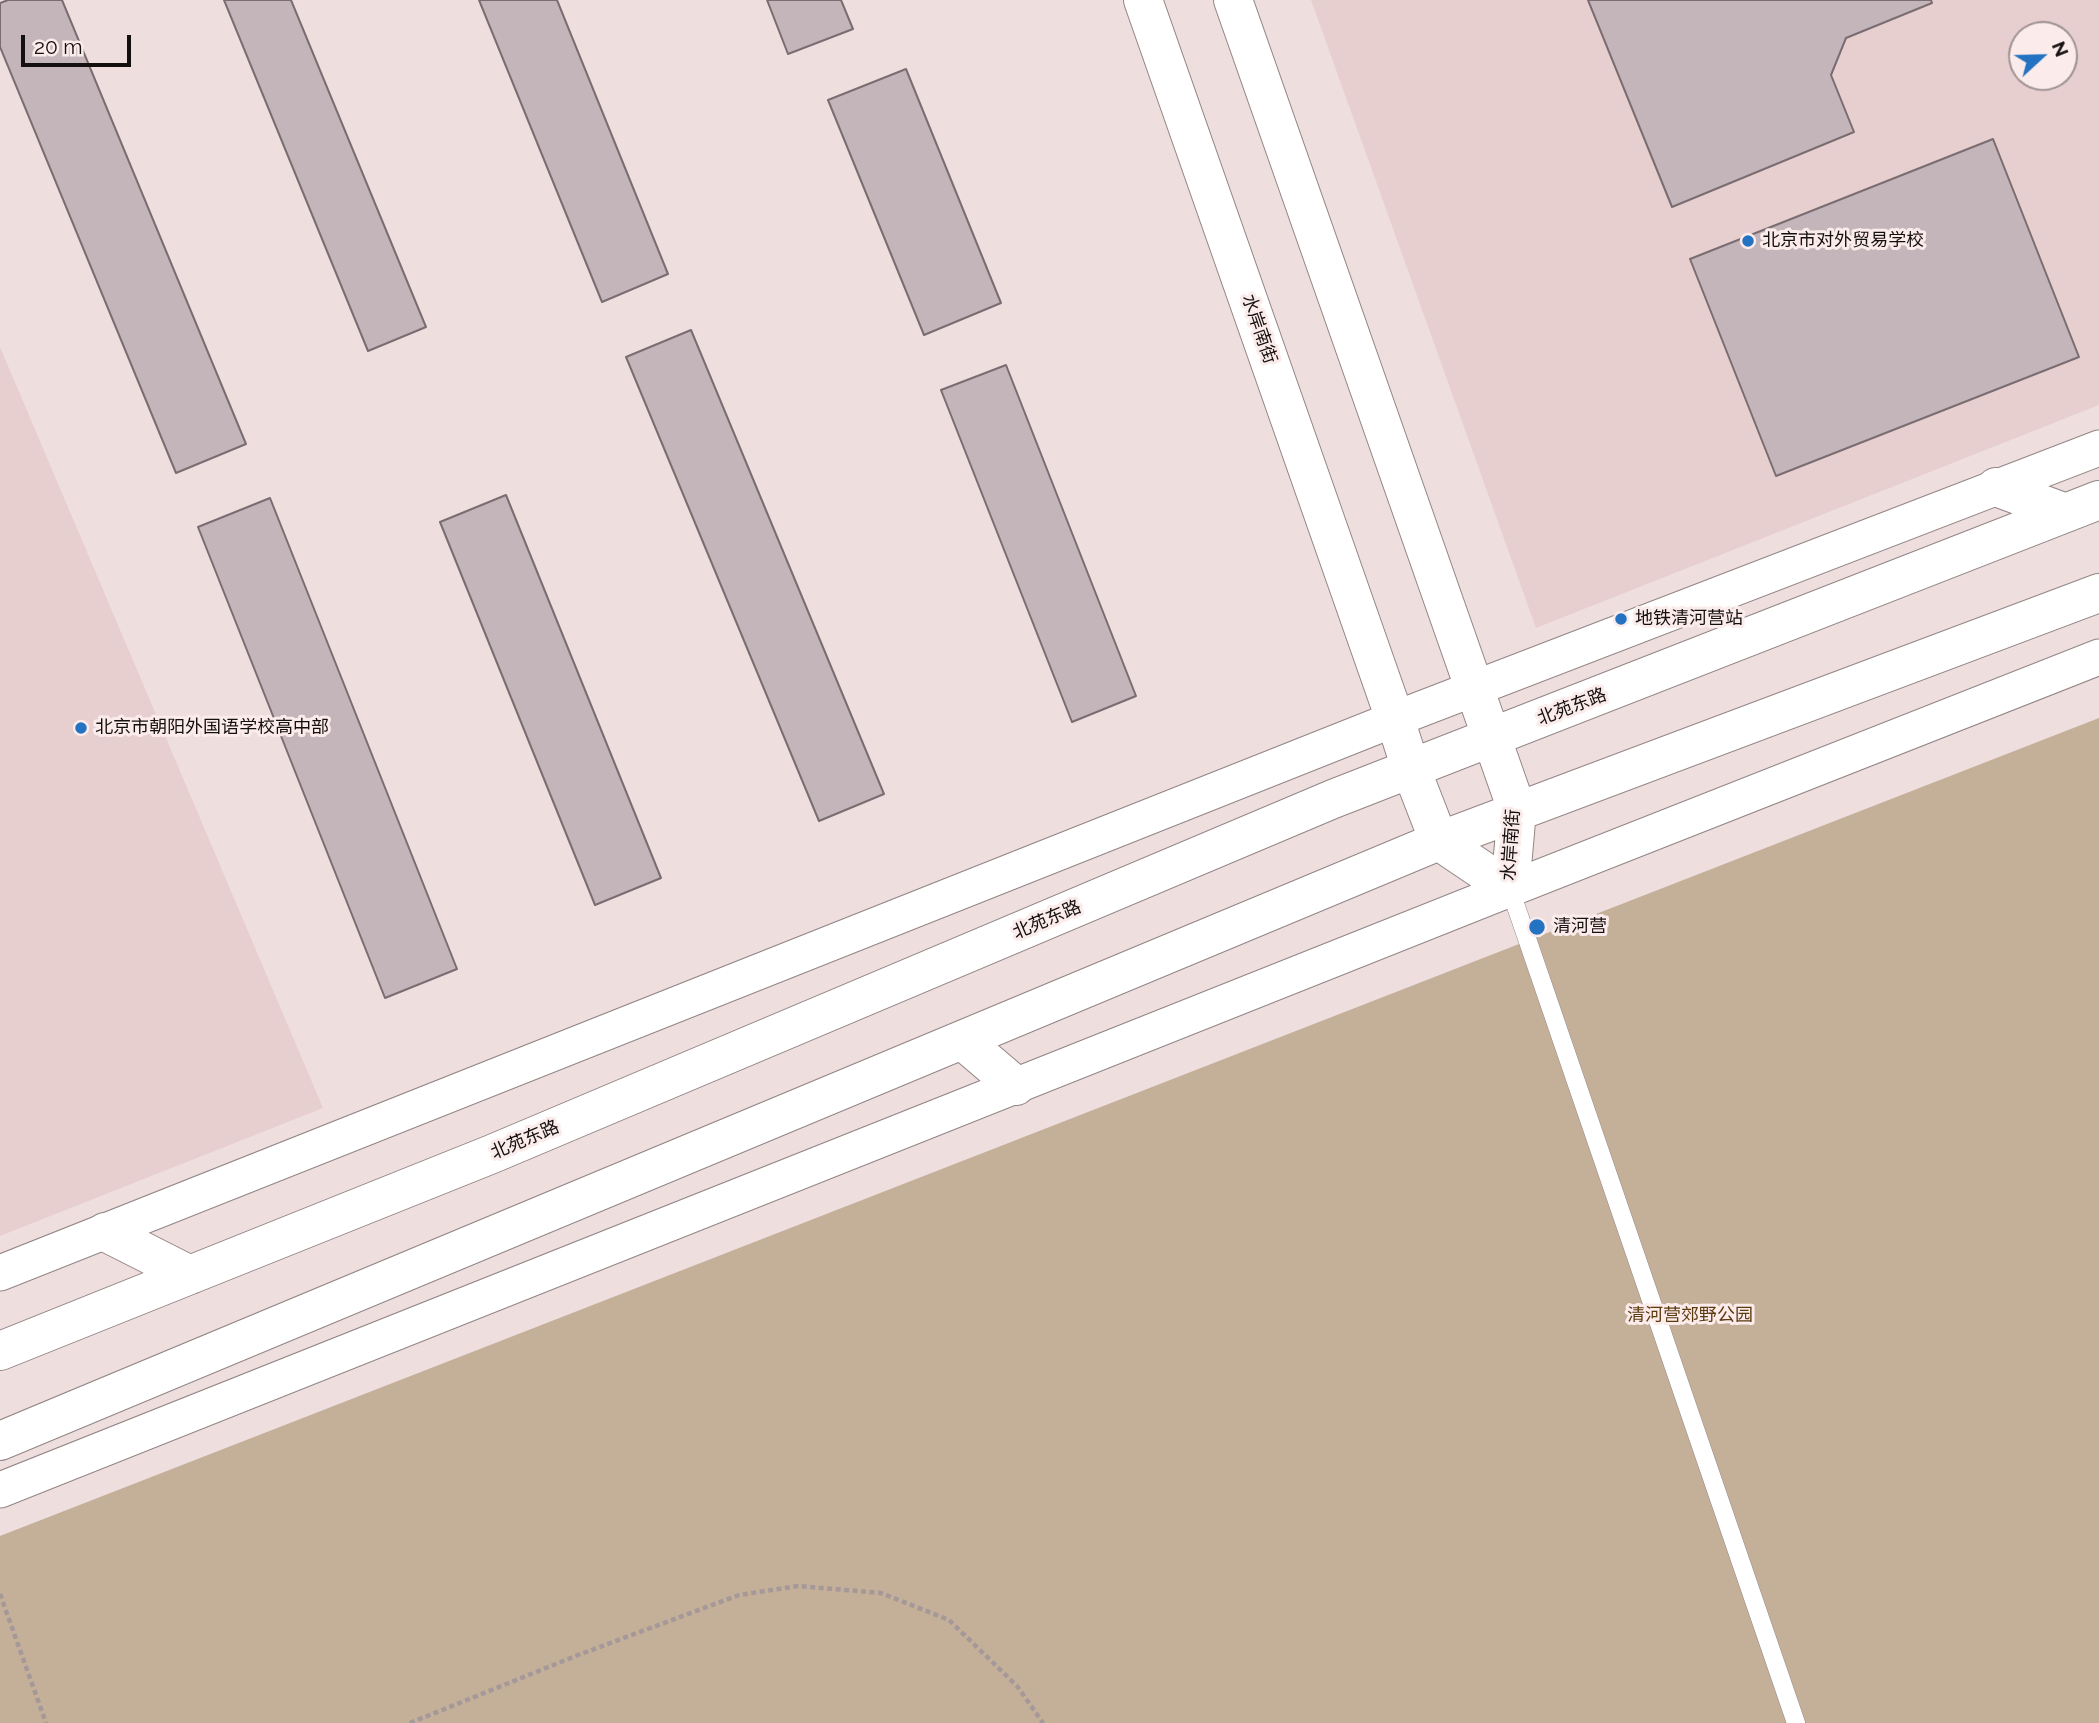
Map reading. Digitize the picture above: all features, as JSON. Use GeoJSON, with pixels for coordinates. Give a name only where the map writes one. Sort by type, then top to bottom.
{"type":"FeatureCollection","features":[{"type":"Feature","properties":{"kind":"main road","name":"水岸南街"},"geometry":{"type":"LineString","coordinates":[[1143,0],[1395,719],[1410,769],[1439,841],[1510,889],[1517,810],[1233,0]]}},
{"type":"Feature","properties":{"kind":"main road"},"geometry":{"type":"LineString","coordinates":[[1996,488],[2082,506]]}},
{"type":"Feature","properties":{"kind":"main road","name":"北苑东路"},"geometry":{"type":"LineString","coordinates":[[0,1351],[492,1154],[1333,799],[2082,506]]}},
{"type":"Feature","properties":{"kind":"main road"},"geometry":{"type":"LineString","coordinates":[[0,1441],[1439,841],[2099,593]]}},
{"type":"Feature","properties":{"kind":"main road"},"geometry":{"type":"LineString","coordinates":[[962,1040],[1016,1086]]}},
{"type":"Feature","properties":{"kind":"main road"},"geometry":{"type":"LineString","coordinates":[[105,1232],[190,1275]]}},
{"type":"Feature","properties":{"kind":"street"},"geometry":{"type":"LineString","coordinates":[[0,1273],[1395,719],[2099,448]]}},
{"type":"Feature","properties":{"kind":"street"},"geometry":{"type":"LineString","coordinates":[[0,1490],[2099,657]]}},
{"type":"Feature","properties":{"kind":"lane"},"geometry":{"type":"LineString","coordinates":[[1510,889],[1796,1723]]}},
{"type":"Feature","properties":{"kind":"path"},"geometry":{"type":"LineString","coordinates":[[410,1723],[578,1655],[738,1595],[798,1586],[881,1593],[949,1620],[1017,1686],[1043,1723]]}},
{"type":"Feature","properties":{"kind":"path"},"geometry":{"type":"LineString","coordinates":[[0,1594],[46,1723]]}},
{"type":"Feature","properties":{"kind":"shaded area","name":"北京市对外贸易学校"},"geometry":{"type":"Polygon","coordinates":[[[1311,0],[2099,0],[2099,405],[1536,628],[1311,0]]]}},
{"type":"Feature","properties":{"kind":"shaded area","name":"北京市朝阳外国语学校高中部"},"geometry":{"type":"Polygon","coordinates":[[[0,347],[323,1108],[0,1236],[0,347]]]}},
{"type":"Feature","properties":{"kind":"green space","name":"清河营郊野公园"},"geometry":{"type":"Polygon","coordinates":[[[2099,718],[2099,1723],[0,1723],[0,1536],[2099,718]]]}},
{"type":"Feature","properties":{"kind":"building"},"geometry":{"type":"Polygon","coordinates":[[[8,0],[62,0],[246,444],[176,473],[0,47],[0,3],[8,0]]]}},
{"type":"Feature","properties":{"kind":"building"},"geometry":{"type":"Polygon","coordinates":[[[224,0],[291,0],[426,327],[368,351],[224,0]]]}},
{"type":"Feature","properties":{"kind":"building"},"geometry":{"type":"Polygon","coordinates":[[[479,0],[557,0],[668,274],[602,302],[479,0]]]}},
{"type":"Feature","properties":{"kind":"building"},"geometry":{"type":"Polygon","coordinates":[[[767,0],[841,0],[853,29],[788,54],[767,0]]]}},
{"type":"Feature","properties":{"kind":"building"},"geometry":{"type":"Polygon","coordinates":[[[1588,0],[1931,0],[1932,3],[1846,38],[1831,75],[1854,132],[1672,207],[1588,0]]]}},
{"type":"Feature","properties":{"kind":"building"},"geometry":{"type":"Polygon","coordinates":[[[906,69],[1001,303],[924,335],[828,100],[906,69]]]}},
{"type":"Feature","properties":{"kind":"building"},"geometry":{"type":"Polygon","coordinates":[[[1993,139],[2079,357],[1776,476],[1690,259],[1993,139]]]}},
{"type":"Feature","properties":{"kind":"building"},"geometry":{"type":"Polygon","coordinates":[[[691,330],[884,794],[819,821],[626,357],[691,330]]]}},
{"type":"Feature","properties":{"kind":"building"},"geometry":{"type":"Polygon","coordinates":[[[1006,365],[1136,696],[1072,722],[941,390],[1006,365]]]}},
{"type":"Feature","properties":{"kind":"building"},"geometry":{"type":"Polygon","coordinates":[[[506,495],[661,878],[595,905],[440,522],[506,495]]]}},
{"type":"Feature","properties":{"kind":"building"},"geometry":{"type":"Polygon","coordinates":[[[270,498],[457,969],[385,998],[198,527],[270,498]]]}},
{"type":"Feature","properties":{"kind":"place","name":"北京市对外贸易学校"},"geometry":{"type":"Point","coordinates":[1748,241]}},
{"type":"Feature","properties":{"kind":"place","name":"地铁清河营站"},"geometry":{"type":"Point","coordinates":[1621,619]}},
{"type":"Feature","properties":{"kind":"place","name":"北京市朝阳外国语学校高中部"},"geometry":{"type":"Point","coordinates":[81,728]}},
{"type":"Feature","properties":{"kind":"place","name":"清河营"},"geometry":{"type":"Point","coordinates":[1537,927]}}]}
